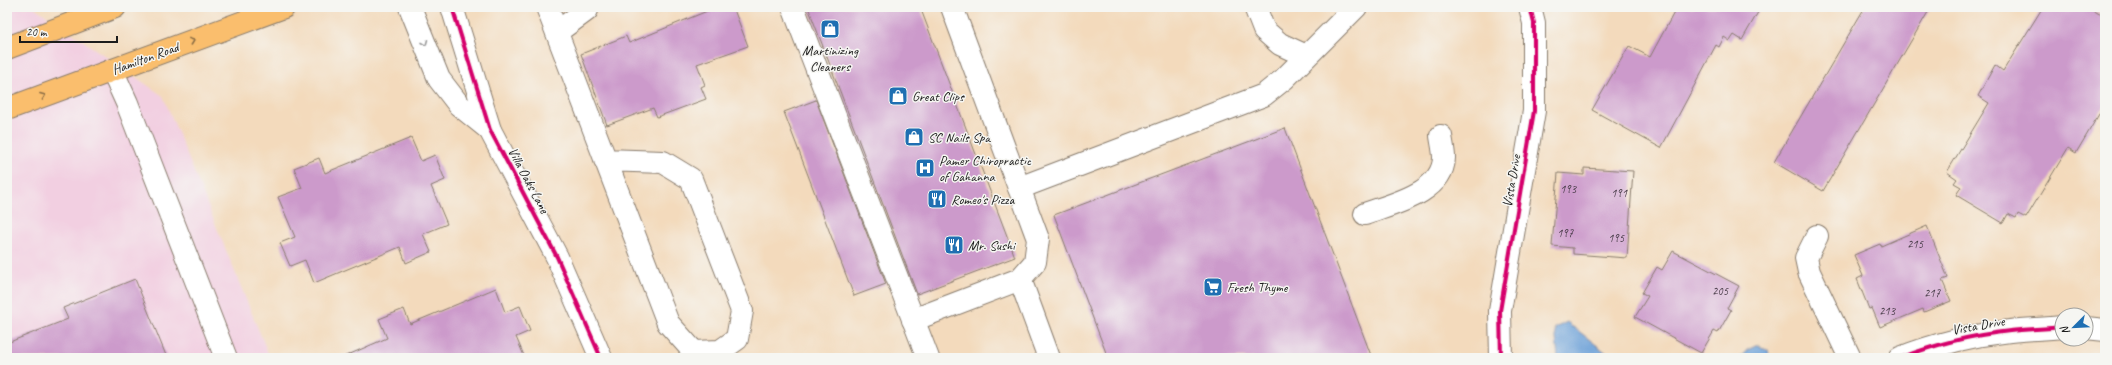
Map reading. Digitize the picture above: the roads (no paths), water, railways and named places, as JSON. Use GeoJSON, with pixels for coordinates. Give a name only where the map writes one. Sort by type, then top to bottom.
{"type":"FeatureCollection","features":[{"type":"Feature","properties":{"kind":"main road"},"geometry":{"type":"LineString","coordinates":[[7,48],[116,7]]}},
{"type":"Feature","properties":{"kind":"main road","name":"Hamilton Road"},"geometry":{"type":"LineString","coordinates":[[7,109],[284,7]]}},
{"type":"Feature","properties":{"kind":"street","name":"Villa Oaks Lane"},"geometry":{"type":"LineString","coordinates":[[410,7],[439,79],[459,105],[490,130]]}},
{"type":"Feature","properties":{"kind":"street","name":"Villa Oaks Lane"},"geometry":{"type":"LineString","coordinates":[[452,7],[490,130],[557,257],[601,358]]}},
{"type":"Feature","properties":{"kind":"street"},"geometry":{"type":"LineString","coordinates":[[547,7],[605,160],[668,323],[695,355],[720,352],[737,339],[742,311],[691,178],[663,162],[605,160]]}},
{"type":"Feature","properties":{"kind":"street"},"geometry":{"type":"LineString","coordinates":[[557,32],[587,10],[586,7]]}},
{"type":"Feature","properties":{"kind":"street"},"geometry":{"type":"LineString","coordinates":[[793,7],[928,358]]}},
{"type":"Feature","properties":{"kind":"street"},"geometry":{"type":"LineString","coordinates":[[913,320],[1020,279],[1036,262],[1038,239],[952,7]]}},
{"type":"Feature","properties":{"kind":"street"},"geometry":{"type":"LineString","coordinates":[[1255,7],[1264,30],[1280,44],[1306,56]]}},
{"type":"Feature","properties":{"kind":"street"},"geometry":{"type":"LineString","coordinates":[[1019,188],[1264,95],[1284,79],[1356,7]]}},
{"type":"Feature","properties":{"kind":"street","name":"Vista Drive"},"geometry":{"type":"LineString","coordinates":[[1501,358],[1500,311],[1534,111],[1534,23],[1530,7]]}},
{"type":"Feature","properties":{"kind":"street"},"geometry":{"type":"LineString","coordinates":[[112,70],[127,103],[226,358]]}},
{"type":"Feature","properties":{"kind":"street"},"geometry":{"type":"LineString","coordinates":[[1365,214],[1417,195],[1438,179],[1444,158],[1441,136]]}},
{"type":"Feature","properties":{"kind":"street"},"geometry":{"type":"LineString","coordinates":[[1817,236],[1806,258],[1809,272],[1850,358]]}},
{"type":"Feature","properties":{"kind":"street"},"geometry":{"type":"LineString","coordinates":[[1020,279],[1049,358]]}},
{"type":"Feature","properties":{"kind":"street","name":"Vista Drive"},"geometry":{"type":"LineString","coordinates":[[1900,358],[1934,345],[1967,337],[2011,330],[2054,327]]}},
{"type":"Feature","properties":{"kind":"street"},"geometry":{"type":"LineString","coordinates":[[2094,329],[2105,330]]}},
{"type":"Feature","properties":{"kind":"water"},"geometry":{"type":"Polygon","coordinates":[[[1567,322],[1613,358],[1558,358],[1555,328],[1567,322]]]}},
{"type":"Feature","properties":{"kind":"water"},"geometry":{"type":"Polygon","coordinates":[[[1758,345],[1767,350],[1771,358],[1740,358],[1747,350],[1758,345]]]}},
{"type":"Feature","properties":{"kind":"place","name":"Martinizing Cleaners"},"geometry":{"type":"Point","coordinates":[830,29]}},
{"type":"Feature","properties":{"kind":"place","name":"Great Clips"},"geometry":{"type":"Point","coordinates":[898,96]}},
{"type":"Feature","properties":{"kind":"place","name":"SC Nails Spa"},"geometry":{"type":"Point","coordinates":[914,137]}},
{"type":"Feature","properties":{"kind":"place","name":"Pamer Chiropractic of Gahanna"},"geometry":{"type":"Point","coordinates":[925,168]}},
{"type":"Feature","properties":{"kind":"place","name":"Romeo's Pizza"},"geometry":{"type":"Point","coordinates":[937,199]}},
{"type":"Feature","properties":{"kind":"place","name":"Mr. Sushi"},"geometry":{"type":"Point","coordinates":[954,245]}},
{"type":"Feature","properties":{"kind":"place","name":"Fresh Thyme"},"geometry":{"type":"Point","coordinates":[1213,287]}}]}
